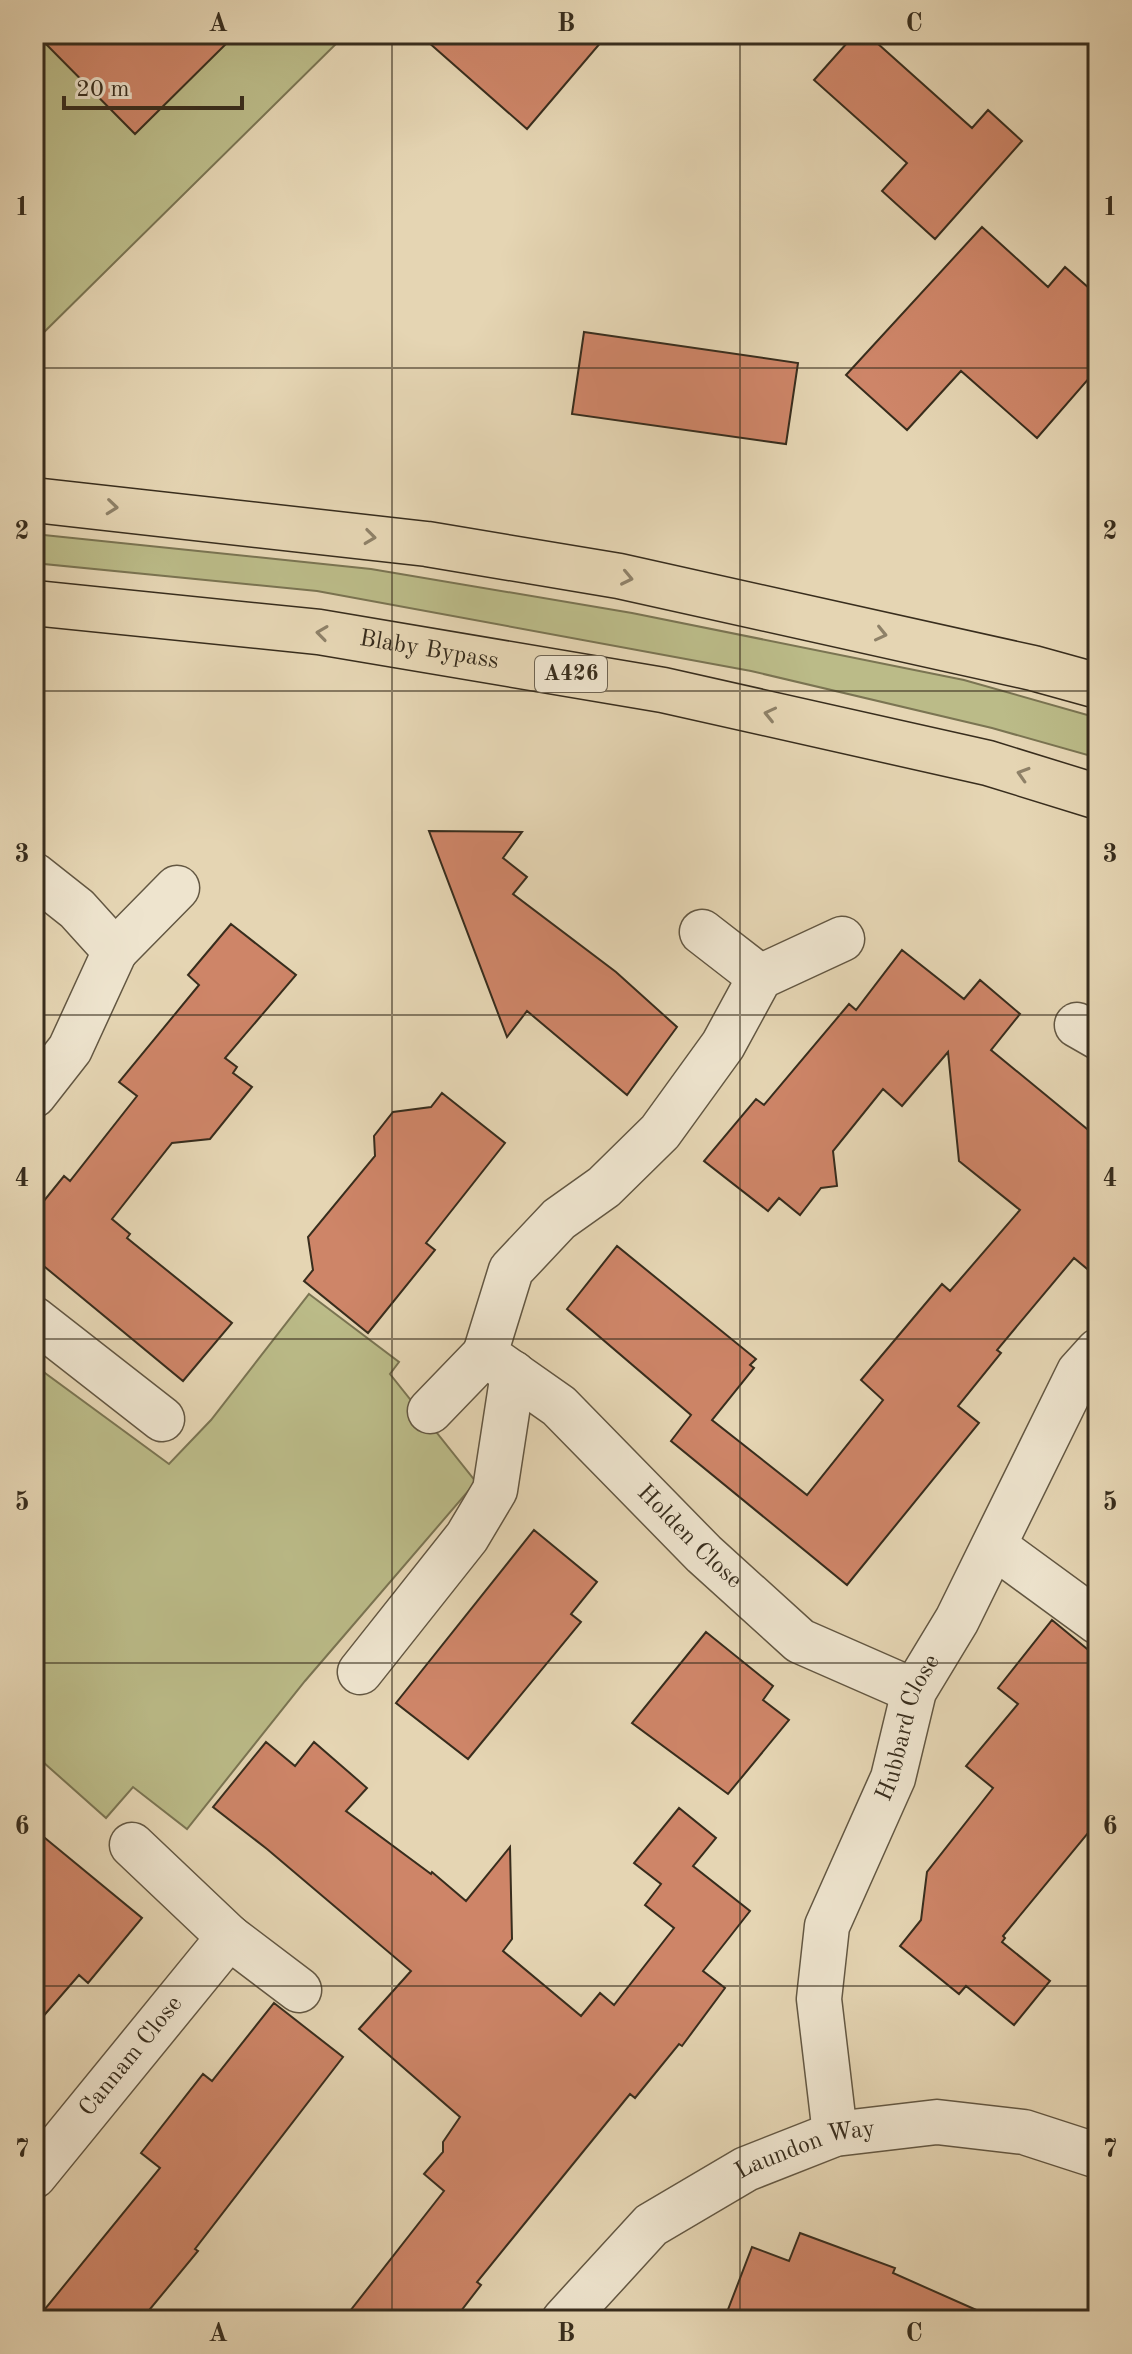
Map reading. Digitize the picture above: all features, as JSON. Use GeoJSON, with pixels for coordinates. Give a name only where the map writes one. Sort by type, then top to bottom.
{"type":"FeatureCollection","features":[{"type":"Feature","properties":{"kind":"main road"},"geometry":{"type":"LineString","coordinates":[[34,500],[427,544],[619,576],[1033,668],[1098,686]]}},
{"type":"Feature","properties":{"kind":"main road","name":"Blaby Bypass"},"geometry":{"type":"LineString","coordinates":[[34,603],[319,632],[663,690],[988,763],[1098,797]]}},
{"type":"Feature","properties":{"kind":"street"},"geometry":{"type":"LineString","coordinates":[[34,875],[77,909],[115,951]]}},
{"type":"Feature","properties":{"kind":"street"},"geometry":{"type":"LineString","coordinates":[[34,1095],[70,1049],[115,951],[177,888]]}},
{"type":"Feature","properties":{"kind":"street"},"geometry":{"type":"LineString","coordinates":[[702,932],[760,977]]}},
{"type":"Feature","properties":{"kind":"street"},"geometry":{"type":"LineString","coordinates":[[360,1672],[467,1537],[495,1490],[499,1364],[511,1270],[559,1219],[604,1187],[660,1132],[723,1045],[760,977],[842,939]]}},
{"type":"Feature","properties":{"kind":"street"},"geometry":{"type":"LineString","coordinates":[[34,1319],[162,1419]]}},
{"type":"Feature","properties":{"kind":"street","name":"Hubbard Close"},"geometry":{"type":"LineString","coordinates":[[835,2134],[819,1999],[827,1926],[893,1778],[914,1691],[957,1620],[1079,1372],[1098,1351]]}},
{"type":"Feature","properties":{"kind":"street"},"geometry":{"type":"LineString","coordinates":[[430,1411],[499,1364]]}},
{"type":"Feature","properties":{"kind":"street","name":"Holden Close"},"geometry":{"type":"LineString","coordinates":[[499,1364],[559,1406],[704,1554],[800,1641],[914,1691]]}},
{"type":"Feature","properties":{"kind":"street"},"geometry":{"type":"LineString","coordinates":[[994,1546],[1098,1622]]}},
{"type":"Feature","properties":{"kind":"street"},"geometry":{"type":"LineString","coordinates":[[132,1845],[229,1937],[299,1990]]}},
{"type":"Feature","properties":{"kind":"street","name":"Cannam Close"},"geometry":{"type":"LineString","coordinates":[[34,2176],[229,1937]]}},
{"type":"Feature","properties":{"kind":"street","name":"Laundon Way"},"geometry":{"type":"LineString","coordinates":[[564,2320],[651,2225],[746,2169],[835,2134],[937,2122],[1024,2132],[1098,2156]]}},
{"type":"Feature","properties":{"kind":"green space"},"geometry":{"type":"Polygon","coordinates":[[[34,34],[346,34],[34,342],[34,34]]]}},
{"type":"Feature","properties":{"kind":"green space"},"geometry":{"type":"Polygon","coordinates":[[[34,534],[371,569],[632,613],[964,680],[1098,718],[1098,758],[992,728],[751,671],[317,591],[34,563],[34,534]]]}},
{"type":"Feature","properties":{"kind":"green space"},"geometry":{"type":"Polygon","coordinates":[[[309,1294],[399,1362],[390,1374],[476,1482],[305,1681],[187,1829],[133,1787],[106,1818],[34,1754],[34,1365],[169,1464],[211,1420],[309,1294]]]}},
{"type":"Feature","properties":{"kind":"building"},"geometry":{"type":"Polygon","coordinates":[[[36,34],[236,34],[135,134],[36,34]]]}},
{"type":"Feature","properties":{"kind":"building"},"geometry":{"type":"Polygon","coordinates":[[[419,34],[608,34],[527,129],[419,34]]]}},
{"type":"Feature","properties":{"kind":"building"},"geometry":{"type":"Polygon","coordinates":[[[855,34],[867,34],[972,128],[988,110],[1022,141],[935,239],[882,191],[907,163],[814,80],[855,34]]]}},
{"type":"Feature","properties":{"kind":"building"},"geometry":{"type":"Polygon","coordinates":[[[982,227],[1048,287],[1065,267],[1098,296],[1098,368],[1037,438],[961,371],[907,430],[846,375],[982,227]]]}},
{"type":"Feature","properties":{"kind":"building"},"geometry":{"type":"Polygon","coordinates":[[[584,332],[798,363],[786,444],[572,414],[584,332]]]}},
{"type":"Feature","properties":{"kind":"building"},"geometry":{"type":"Polygon","coordinates":[[[429,831],[522,832],[503,858],[527,877],[513,894],[616,972],[677,1027],[627,1095],[527,1011],[507,1037],[429,831]]]}},
{"type":"Feature","properties":{"kind":"building"},"geometry":{"type":"Polygon","coordinates":[[[231,924],[296,975],[225,1058],[237,1067],[233,1073],[252,1087],[210,1139],[172,1143],[112,1219],[130,1234],[127,1238],[232,1323],[183,1381],[34,1258],[34,1213],[64,1176],[70,1181],[137,1096],[119,1082],[199,985],[188,975],[231,924]]]}},
{"type":"Feature","properties":{"kind":"building"},"geometry":{"type":"Polygon","coordinates":[[[902,950],[964,999],[980,980],[1020,1014],[991,1050],[1098,1138],[1098,1278],[1074,1258],[997,1350],[1001,1353],[958,1406],[979,1423],[847,1585],[671,1441],[691,1415],[567,1309],[617,1246],[756,1359],[750,1365],[754,1368],[712,1420],[807,1495],[883,1400],[861,1380],[942,1284],[950,1291],[1020,1210],[959,1161],[948,1052],[902,1106],[883,1089],[833,1151],[837,1186],[821,1188],[800,1215],[779,1198],[768,1211],[704,1161],[756,1099],[764,1105],[849,1004],[856,1010],[902,950]]]}},
{"type":"Feature","properties":{"kind":"building"},"geometry":{"type":"Polygon","coordinates":[[[442,1093],[505,1143],[426,1243],[435,1250],[368,1333],[304,1281],[313,1270],[308,1237],[375,1156],[374,1136],[393,1112],[431,1107],[442,1093]]]}},
{"type":"Feature","properties":{"kind":"building"},"geometry":{"type":"Polygon","coordinates":[[[534,1530],[597,1582],[571,1614],[581,1622],[468,1759],[396,1703],[534,1530]]]}},
{"type":"Feature","properties":{"kind":"building"},"geometry":{"type":"Polygon","coordinates":[[[1052,1620],[1098,1658],[1098,1821],[1003,1936],[1002,1942],[1050,1981],[1014,2025],[966,1986],[959,1994],[900,1946],[921,1920],[927,1872],[993,1788],[966,1766],[1018,1704],[998,1688],[1052,1620]]]}},
{"type":"Feature","properties":{"kind":"building"},"geometry":{"type":"Polygon","coordinates":[[[706,1632],[773,1686],[763,1700],[789,1720],[728,1794],[632,1723],[706,1632]]]}},
{"type":"Feature","properties":{"kind":"building"},"geometry":{"type":"Polygon","coordinates":[[[266,1742],[295,1766],[314,1742],[367,1788],[346,1811],[432,1872],[466,1901],[510,1847],[512,1939],[503,1951],[581,2016],[600,1993],[614,2005],[674,1928],[645,1905],[661,1884],[634,1863],[679,1808],[716,1838],[693,1866],[750,1911],[703,1971],[725,1988],[682,2046],[679,2044],[635,2098],[630,2094],[477,2282],[481,2285],[454,2320],[343,2320],[444,2191],[424,2174],[443,2152],[443,2142],[460,2117],[359,2029],[411,1971],[213,1807],[266,1742]]]}},
{"type":"Feature","properties":{"kind":"building"},"geometry":{"type":"Polygon","coordinates":[[[34,1829],[142,1918],[88,1983],[79,1975],[34,2027],[34,1829]]]}},
{"type":"Feature","properties":{"kind":"building"},"geometry":{"type":"Polygon","coordinates":[[[274,2003],[343,2057],[195,2249],[198,2251],[141,2320],[36,2320],[160,2168],[141,2153],[203,2074],[212,2081],[274,2003]]]}},
{"type":"Feature","properties":{"kind":"building"},"geometry":{"type":"Polygon","coordinates":[[[800,2233],[895,2268],[893,2273],[999,2320],[724,2320],[752,2247],[789,2261],[800,2233]]]}}]}
